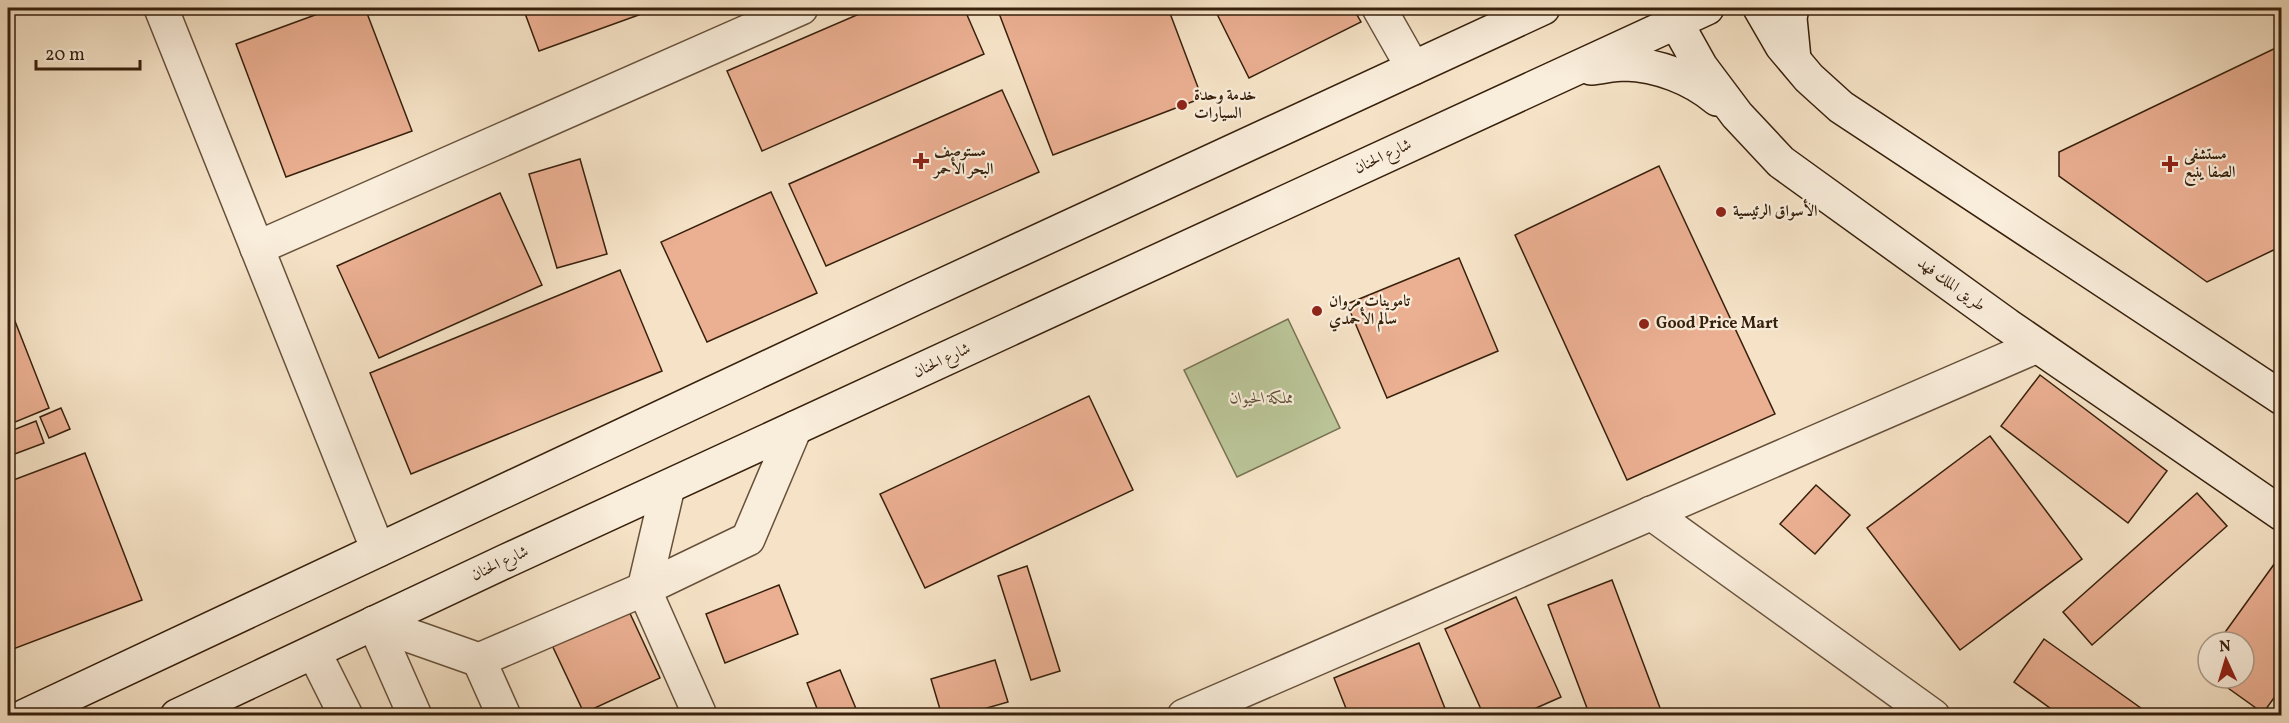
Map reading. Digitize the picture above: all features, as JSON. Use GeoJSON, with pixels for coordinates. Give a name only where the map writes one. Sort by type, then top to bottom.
{"type":"FeatureCollection","features":[{"type":"Feature","properties":{"kind":"main road"},"geometry":{"type":"LineString","coordinates":[[162,8],[378,550]]}},
{"type":"Feature","properties":{"kind":"main road"},"geometry":{"type":"LineString","coordinates":[[257,248],[801,8]]}},
{"type":"Feature","properties":{"kind":"main road"},"geometry":{"type":"LineString","coordinates":[[1379,8],[1413,68]]}},
{"type":"Feature","properties":{"kind":"main road"},"geometry":{"type":"LineString","coordinates":[[25,716],[1543,8]]}},
{"type":"Feature","properties":{"kind":"main road","name":"شارع الحنان"},"geometry":{"type":"LineString","coordinates":[[177,716],[1572,70],[1672,15],[1707,8]]}},
{"type":"Feature","properties":{"kind":"main road"},"geometry":{"type":"LineString","coordinates":[[1760,8],[1782,46],[1809,78],[1842,107],[2282,398]]}},
{"type":"Feature","properties":{"kind":"main road"},"geometry":{"type":"LineString","coordinates":[[1792,8],[1790,18],[1794,60]]}},
{"type":"Feature","properties":{"kind":"main road","name":"طريق الملك فهد"},"geometry":{"type":"LineString","coordinates":[[1672,15],[1701,68],[1737,115],[1781,162],[2037,346],[2282,514]]}},
{"type":"Feature","properties":{"kind":"main road"},"geometry":{"type":"LineString","coordinates":[[1572,70],[1625,64],[1668,72],[1699,84],[1737,115]]}},
{"type":"Feature","properties":{"kind":"main road"},"geometry":{"type":"LineString","coordinates":[[1184,716],[2037,346]]}},
{"type":"Feature","properties":{"kind":"main road"},"geometry":{"type":"LineString","coordinates":[[374,623],[479,660],[644,589],[748,539],[795,428]]}},
{"type":"Feature","properties":{"kind":"main road"},"geometry":{"type":"LineString","coordinates":[[668,487],[644,589],[699,713],[694,716]]}},
{"type":"Feature","properties":{"kind":"main road"},"geometry":{"type":"LineString","coordinates":[[1651,513],[1920,713]]}},
{"type":"Feature","properties":{"kind":"main road"},"geometry":{"type":"LineString","coordinates":[[374,623],[415,716]]}},
{"type":"Feature","properties":{"kind":"main road"},"geometry":{"type":"LineString","coordinates":[[314,652],[346,716]]}},
{"type":"Feature","properties":{"kind":"main road"},"geometry":{"type":"LineString","coordinates":[[479,660],[504,716]]}},
{"type":"Feature","properties":{"kind":"green space","name":"مملكة الحيوان"},"geometry":{"type":"Polygon","coordinates":[[[1288,319],[1340,428],[1237,477],[1184,370],[1288,319]]]}},
{"type":"Feature","properties":{"kind":"building"},"geometry":{"type":"Polygon","coordinates":[[[334,8],[365,8],[412,131],[286,177],[236,44],[334,8]]]}},
{"type":"Feature","properties":{"kind":"building"},"geometry":{"type":"Polygon","coordinates":[[[523,8],[658,8],[539,51],[523,8]]]}},
{"type":"Feature","properties":{"kind":"building"},"geometry":{"type":"Polygon","coordinates":[[[873,8],[964,8],[984,54],[762,151],[727,71],[873,8]]]}},
{"type":"Feature","properties":{"kind":"building"},"geometry":{"type":"Polygon","coordinates":[[[997,8],[1168,8],[1202,98],[1053,155],[997,8]]]}},
{"type":"Feature","properties":{"kind":"building"},"geometry":{"type":"Polygon","coordinates":[[[1214,8],[1353,8],[1361,22],[1249,78],[1214,8]]]}},
{"type":"Feature","properties":{"kind":"building","name":"مستشفى الصفا ينبع"},"geometry":{"type":"Polygon","coordinates":[[[2282,45],[2282,246],[2207,282],[2059,176],[2059,152],[2282,45]]]}},
{"type":"Feature","properties":{"kind":"building"},"geometry":{"type":"Polygon","coordinates":[[[1002,90],[1039,172],[826,266],[789,184],[1002,90]]]}},
{"type":"Feature","properties":{"kind":"building"},"geometry":{"type":"Polygon","coordinates":[[[580,159],[607,254],[557,268],[529,174],[580,159]]]}},
{"type":"Feature","properties":{"kind":"building","name":"Good Price Mart"},"geometry":{"type":"Polygon","coordinates":[[[1659,166],[1775,414],[1627,480],[1515,235],[1659,166]]]}},
{"type":"Feature","properties":{"kind":"building"},"geometry":{"type":"Polygon","coordinates":[[[771,192],[817,293],[707,342],[661,242],[771,192]]]}},
{"type":"Feature","properties":{"kind":"building"},"geometry":{"type":"Polygon","coordinates":[[[500,193],[542,285],[379,358],[337,266],[500,193]]]}},
{"type":"Feature","properties":{"kind":"building"},"geometry":{"type":"Polygon","coordinates":[[[1459,258],[1498,351],[1387,398],[1347,304],[1459,258]]]}},
{"type":"Feature","properties":{"kind":"building"},"geometry":{"type":"Polygon","coordinates":[[[620,270],[662,371],[411,474],[370,373],[620,270]]]}},
{"type":"Feature","properties":{"kind":"building"},"geometry":{"type":"Polygon","coordinates":[[[11,311],[49,408],[8,425],[8,312],[11,311]]]}},
{"type":"Feature","properties":{"kind":"building"},"geometry":{"type":"Polygon","coordinates":[[[2040,375],[2167,471],[2128,523],[2001,426],[2040,375]]]}},
{"type":"Feature","properties":{"kind":"building"},"geometry":{"type":"Polygon","coordinates":[[[1089,396],[1133,490],[925,588],[880,494],[1089,396]]]}},
{"type":"Feature","properties":{"kind":"building"},"geometry":{"type":"Polygon","coordinates":[[[61,408],[70,429],[49,438],[40,417],[61,408]]]}},
{"type":"Feature","properties":{"kind":"building"},"geometry":{"type":"Polygon","coordinates":[[[36,421],[44,443],[12,455],[8,432],[36,421]]]}},
{"type":"Feature","properties":{"kind":"building"},"geometry":{"type":"Polygon","coordinates":[[[1990,436],[2082,559],[1960,650],[1867,528],[1990,436]]]}},
{"type":"Feature","properties":{"kind":"building"},"geometry":{"type":"Polygon","coordinates":[[[85,453],[142,600],[8,651],[8,482],[85,453]]]}},
{"type":"Feature","properties":{"kind":"building"},"geometry":{"type":"Polygon","coordinates":[[[1816,485],[1850,515],[1815,554],[1780,524],[1816,485]]]}},
{"type":"Feature","properties":{"kind":"building"},"geometry":{"type":"Polygon","coordinates":[[[2197,493],[2227,526],[2092,645],[2063,612],[2197,493]]]}},
{"type":"Feature","properties":{"kind":"building"},"geometry":{"type":"Polygon","coordinates":[[[2280,556],[2282,558],[2282,687],[2263,713],[2231,690],[2256,690],[2256,630],[2227,630],[2280,556]]]}},
{"type":"Feature","properties":{"kind":"building"},"geometry":{"type":"Polygon","coordinates":[[[1027,566],[1060,671],[1031,680],[998,576],[1027,566]]]}},
{"type":"Feature","properties":{"kind":"building"},"geometry":{"type":"Polygon","coordinates":[[[1612,580],[1663,716],[1590,716],[1548,605],[1612,580]]]}},
{"type":"Feature","properties":{"kind":"building"},"geometry":{"type":"Polygon","coordinates":[[[779,585],[798,634],[725,663],[706,614],[779,585]]]}},
{"type":"Feature","properties":{"kind":"building"},"geometry":{"type":"Polygon","coordinates":[[[1516,597],[1561,697],[1518,716],[1484,716],[1445,629],[1516,597]]]}},
{"type":"Feature","properties":{"kind":"building"},"geometry":{"type":"Polygon","coordinates":[[[627,607],[660,678],[584,713],[551,643],[627,607]]]}},
{"type":"Feature","properties":{"kind":"building"},"geometry":{"type":"Polygon","coordinates":[[[2044,639],[2152,716],[2061,716],[2014,682],[2044,639]]]}},
{"type":"Feature","properties":{"kind":"building"},"geometry":{"type":"Polygon","coordinates":[[[1419,643],[1448,716],[1349,716],[1334,678],[1419,643]]]}},
{"type":"Feature","properties":{"kind":"building"},"geometry":{"type":"Polygon","coordinates":[[[995,660],[1008,702],[959,716],[942,716],[931,679],[995,660]]]}},
{"type":"Feature","properties":{"kind":"building"},"geometry":{"type":"Polygon","coordinates":[[[840,670],[859,716],[820,716],[807,683],[840,670]]]}},
{"type":"Feature","properties":{"kind":"place","name":"خدمة وحدة السيارات"},"geometry":{"type":"Point","coordinates":[1182,105]}},
{"type":"Feature","properties":{"kind":"place","name":"مستوصف البحر الأحمر"},"geometry":{"type":"Point","coordinates":[921,161]}},
{"type":"Feature","properties":{"kind":"place","name":"مستشفى الصفا ينبع"},"geometry":{"type":"Point","coordinates":[2170,164]}},
{"type":"Feature","properties":{"kind":"place","name":"الأسواق الرئيسية"},"geometry":{"type":"Point","coordinates":[1721,212]}},
{"type":"Feature","properties":{"kind":"place","name":"تاموينات مروان سالم الأحمدي"},"geometry":{"type":"Point","coordinates":[1317,311]}},
{"type":"Feature","properties":{"kind":"place","name":"Good Price Mart"},"geometry":{"type":"Point","coordinates":[1644,324]}}]}
